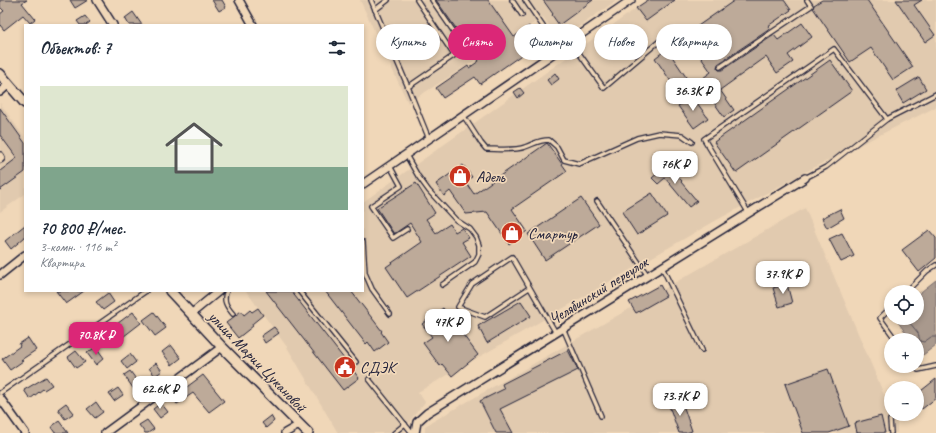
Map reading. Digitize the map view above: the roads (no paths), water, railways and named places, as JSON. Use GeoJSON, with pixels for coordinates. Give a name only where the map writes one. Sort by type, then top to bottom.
{"type":"FeatureCollection","features":[{"type":"Feature","properties":{"kind":"street"},"geometry":{"type":"LineString","coordinates":[[97,0],[112,24]]}},
{"type":"Feature","properties":{"kind":"street"},"geometry":{"type":"LineString","coordinates":[[239,0],[253,24]]}},
{"type":"Feature","properties":{"kind":"street"},"geometry":{"type":"LineString","coordinates":[[586,32],[631,0]]}},
{"type":"Feature","properties":{"kind":"street"},"geometry":{"type":"LineString","coordinates":[[364,183],[544,60]]}},
{"type":"Feature","properties":{"kind":"street"},"geometry":{"type":"LineString","coordinates":[[0,74],[24,102]]}},
{"type":"Feature","properties":{"kind":"street"},"geometry":{"type":"LineString","coordinates":[[0,92],[9,84]]}},
{"type":"Feature","properties":{"kind":"street","name":"Челябинский переулок"},"geometry":{"type":"LineString","coordinates":[[415,433],[417,422],[427,412],[805,178]]}},
{"type":"Feature","properties":{"kind":"street"},"geometry":{"type":"LineString","coordinates":[[0,275],[24,256]]}},
{"type":"Feature","properties":{"kind":"street","name":"улица Марии Цукановой"},"geometry":{"type":"LineString","coordinates":[[171,292],[222,347],[308,433]]}},
{"type":"Feature","properties":{"kind":"street"},"geometry":{"type":"LineString","coordinates":[[191,314],[218,292]]}},
{"type":"Feature","properties":{"kind":"street"},"geometry":{"type":"LineString","coordinates":[[105,433],[222,347]]}},
{"type":"Feature","properties":{"kind":"street"},"geometry":{"type":"LineString","coordinates":[[0,398],[25,433]]}},
{"type":"Feature","properties":{"kind":"street"},"geometry":{"type":"LineString","coordinates":[[285,433],[299,425]]}},
{"type":"Feature","properties":{"kind":"lane"},"geometry":{"type":"LineString","coordinates":[[371,0],[429,139]]}},
{"type":"Feature","properties":{"kind":"lane"},"geometry":{"type":"LineString","coordinates":[[375,10],[388,0]]}},
{"type":"Feature","properties":{"kind":"lane"},"geometry":{"type":"LineString","coordinates":[[417,0],[448,46]]}},
{"type":"Feature","properties":{"kind":"lane"},"geometry":{"type":"LineString","coordinates":[[432,0],[448,24]]}},
{"type":"Feature","properties":{"kind":"lane"},"geometry":{"type":"LineString","coordinates":[[512,0],[522,15]]}},
{"type":"Feature","properties":{"kind":"lane"},"geometry":{"type":"LineString","coordinates":[[525,0],[541,24]]}},
{"type":"Feature","properties":{"kind":"lane"},"geometry":{"type":"LineString","coordinates":[[720,67],[811,6],[807,0]]}},
{"type":"Feature","properties":{"kind":"lane"},"geometry":{"type":"LineString","coordinates":[[584,60],[604,88],[656,44]]}},
{"type":"Feature","properties":{"kind":"lane"},"geometry":{"type":"LineString","coordinates":[[748,212],[704,140],[834,49],[887,119]]}},
{"type":"Feature","properties":{"kind":"lane"},"geometry":{"type":"LineString","coordinates":[[408,87],[448,59]]}},
{"type":"Feature","properties":{"kind":"lane"},"geometry":{"type":"LineString","coordinates":[[805,178],[826,166],[887,119],[936,94]]}},
{"type":"Feature","properties":{"kind":"lane"},"geometry":{"type":"LineString","coordinates":[[464,115],[480,143],[486,149],[500,150],[523,148],[540,140],[549,140],[557,147],[564,160],[579,164],[636,138],[659,133],[673,133],[682,135],[692,142]]}},
{"type":"Feature","properties":{"kind":"lane"},"geometry":{"type":"LineString","coordinates":[[406,155],[429,191],[456,220],[470,229],[476,237],[479,245],[475,262],[442,285]]}},
{"type":"Feature","properties":{"kind":"lane"},"geometry":{"type":"LineString","coordinates":[[390,166],[401,186],[371,206],[393,238],[407,229]]}},
{"type":"Feature","properties":{"kind":"lane"},"geometry":{"type":"LineString","coordinates":[[597,201],[648,276]]}},
{"type":"Feature","properties":{"kind":"lane"},"geometry":{"type":"LineString","coordinates":[[529,288],[485,317],[458,307],[472,284],[512,257],[556,333]]}},
{"type":"Feature","properties":{"kind":"lane"},"geometry":{"type":"LineString","coordinates":[[364,258],[365,273],[372,289],[390,314]]}},
{"type":"Feature","properties":{"kind":"lane"},"geometry":{"type":"LineString","coordinates":[[913,285],[927,271],[936,265]]}},
{"type":"Feature","properties":{"kind":"lane"},"geometry":{"type":"LineString","coordinates":[[662,266],[702,350]]}},
{"type":"Feature","properties":{"kind":"lane"},"geometry":{"type":"LineString","coordinates":[[0,393],[145,292]]}},
{"type":"Feature","properties":{"kind":"lane"},"geometry":{"type":"LineString","coordinates":[[226,292],[225,304],[233,314]]}},
{"type":"Feature","properties":{"kind":"lane"},"geometry":{"type":"LineString","coordinates":[[300,292],[356,362]]}},
{"type":"Feature","properties":{"kind":"lane"},"geometry":{"type":"LineString","coordinates":[[884,314],[880,318],[884,324]]}},
{"type":"Feature","properties":{"kind":"lane"},"geometry":{"type":"LineString","coordinates":[[564,328],[601,416]]}},
{"type":"Feature","properties":{"kind":"lane"},"geometry":{"type":"LineString","coordinates":[[924,369],[936,366]]}},
{"type":"Feature","properties":{"kind":"lane"},"geometry":{"type":"LineString","coordinates":[[369,379],[412,433]]}},
{"type":"Feature","properties":{"kind":"lane"},"geometry":{"type":"LineString","coordinates":[[890,421],[891,433]]}},
{"type":"Feature","properties":{"kind":"lane"},"geometry":{"type":"LineString","coordinates":[[394,433],[405,424]]}},
{"type":"Feature","properties":{"kind":"water"},"geometry":{"type":"Polygon","coordinates":[[[936,280],[936,345],[924,354],[924,333],[906,333],[900,325],[924,325],[924,289],[936,280]]]}},
{"type":"Feature","properties":{"kind":"place","name":"Адель"},"geometry":{"type":"Point","coordinates":[460,176]}},
{"type":"Feature","properties":{"kind":"place","name":"Смартур"},"geometry":{"type":"Point","coordinates":[512,233]}},
{"type":"Feature","properties":{"kind":"place","name":"СДЭК"},"geometry":{"type":"Point","coordinates":[345,367]}}]}
